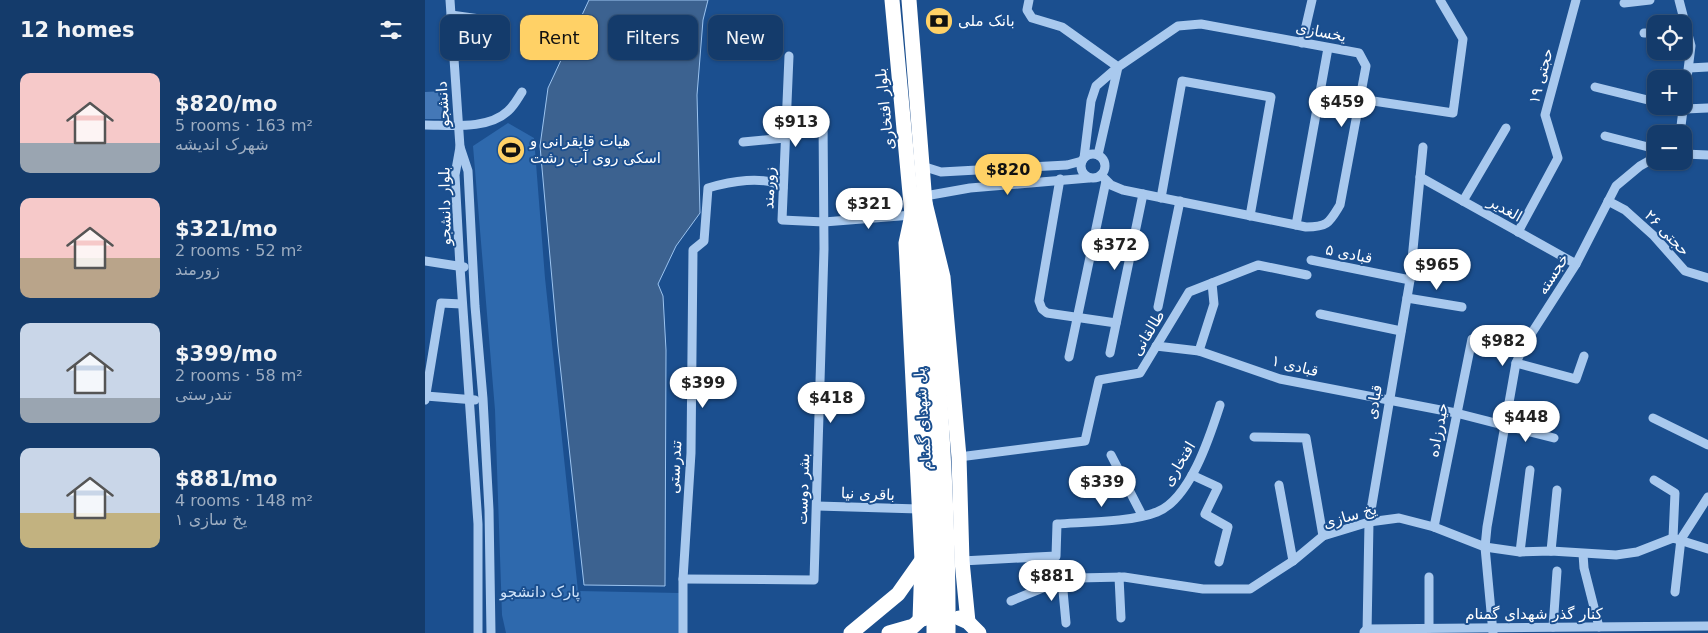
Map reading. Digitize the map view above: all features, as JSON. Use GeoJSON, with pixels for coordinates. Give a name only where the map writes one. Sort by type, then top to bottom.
{"type":"FeatureCollection","features":[{"type":"Feature","properties":{"kind":"highway","name":"بلوار افتخاری"},"geometry":{"type":"LineString","coordinates":[[892,0],[912,215]]}},
{"type":"Feature","properties":{"kind":"highway","name":"بلوار افتخاری"},"geometry":{"type":"LineString","coordinates":[[909,0],[925,200]]}},
{"type":"Feature","properties":{"kind":"highway"},"geometry":{"type":"LineString","coordinates":[[925,200],[943,276],[959,457],[962,561],[977,630]]}},
{"type":"Feature","properties":{"kind":"highway","name":"پل شهدای گمنام"},"geometry":{"type":"LineString","coordinates":[[925,200],[945,501],[948,558],[948,633]]}},
{"type":"Feature","properties":{"kind":"highway"},"geometry":{"type":"LineString","coordinates":[[912,215],[905,243],[922,560],[912,627]]}},
{"type":"Feature","properties":{"kind":"highway","name":"پل شهدای گمنام"},"geometry":{"type":"LineString","coordinates":[[912,215],[933,520],[934,633]]}},
{"type":"Feature","properties":{"kind":"highway"},"geometry":{"type":"LineString","coordinates":[[917,472],[923,482],[939,488],[949,486],[960,476]]}},
{"type":"Feature","properties":{"kind":"highway"},"geometry":{"type":"LineString","coordinates":[[922,560],[931,572],[945,575],[958,568],[962,561]]}},
{"type":"Feature","properties":{"kind":"highway"},"geometry":{"type":"LineString","coordinates":[[851,633],[898,594],[922,560]]}},
{"type":"Feature","properties":{"kind":"highway"},"geometry":{"type":"LineString","coordinates":[[889,633],[944,615],[957,617],[977,630]]}},
{"type":"Feature","properties":{"kind":"street","name":"دانشجو"},"geometry":{"type":"LineString","coordinates":[[450,0],[451,15]]}},
{"type":"Feature","properties":{"kind":"street"},"geometry":{"type":"LineString","coordinates":[[1029,0],[1027,10],[1032,18],[1062,27],[1118,67],[1098,155]]}},
{"type":"Feature","properties":{"kind":"street"},"geometry":{"type":"LineString","coordinates":[[1303,43],[1311,0]]}},
{"type":"Feature","properties":{"kind":"street"},"geometry":{"type":"LineString","coordinates":[[1360,99],[1453,113],[1463,39],[1440,0]]}},
{"type":"Feature","properties":{"kind":"street","name":"حجتی ۱۹"},"geometry":{"type":"LineString","coordinates":[[1518,232],[1559,158],[1545,115],[1576,0]]}},
{"type":"Feature","properties":{"kind":"street"},"geometry":{"type":"LineString","coordinates":[[1624,3],[1650,0]]}},
{"type":"Feature","properties":{"kind":"street"},"geometry":{"type":"LineString","coordinates":[[1679,0],[1682,15]]}},
{"type":"Feature","properties":{"kind":"street","name":"یخسازی"},"geometry":{"type":"LineString","coordinates":[[1083,160],[1091,101],[1096,86],[1118,67],[1177,26],[1201,24],[1359,53],[1366,66],[1340,205],[1331,221],[1322,227],[1296,225],[1123,190],[1111,186],[1104,178]]}},
{"type":"Feature","properties":{"kind":"street"},"geometry":{"type":"LineString","coordinates":[[1296,225],[1327,48]]}},
{"type":"Feature","properties":{"kind":"street","name":"زورمند"},"geometry":{"type":"LineString","coordinates":[[789,56],[782,220],[824,222],[912,215]]}},
{"type":"Feature","properties":{"kind":"street","name":"دانشجو"},"geometry":{"type":"LineString","coordinates":[[454,60],[460,147]]}},
{"type":"Feature","properties":{"kind":"street"},"geometry":{"type":"LineString","coordinates":[[1690,60],[1689,68],[1708,67]]}},
{"type":"Feature","properties":{"kind":"street"},"geometry":{"type":"LineString","coordinates":[[1161,198],[1182,81],[1271,97],[1250,216]]}},
{"type":"Feature","properties":{"kind":"street"},"geometry":{"type":"LineString","coordinates":[[1595,87],[1647,100]]}},
{"type":"Feature","properties":{"kind":"street"},"geometry":{"type":"LineString","coordinates":[[425,124],[458,125],[481,123],[508,112],[522,92]]}},
{"type":"Feature","properties":{"kind":"street"},"geometry":{"type":"LineString","coordinates":[[1692,109],[1708,108]]}},
{"type":"Feature","properties":{"kind":"street","name":"بشر دوست"},"geometry":{"type":"LineString","coordinates":[[683,579],[814,580],[824,222],[823,118]]}},
{"type":"Feature","properties":{"kind":"street"},"geometry":{"type":"LineString","coordinates":[[1463,201],[1506,128]]}},
{"type":"Feature","properties":{"kind":"street"},"geometry":{"type":"LineString","coordinates":[[1605,136],[1647,146]]}},
{"type":"Feature","properties":{"kind":"street"},"geometry":{"type":"LineString","coordinates":[[743,142],[785,138]]}},
{"type":"Feature","properties":{"kind":"street","name":"بلوار دانشجو"},"geometry":{"type":"LineString","coordinates":[[460,147],[455,175],[477,511],[478,633]]}},
{"type":"Feature","properties":{"kind":"street","name":"بلوار دانشجو"},"geometry":{"type":"LineString","coordinates":[[460,147],[468,171],[483,399],[489,510],[491,633]]}},
{"type":"Feature","properties":{"kind":"street","name":"قبادی"},"geometry":{"type":"LineString","coordinates":[[1365,632],[1369,522],[1388,400],[1410,280],[1423,147]]}},
{"type":"Feature","properties":{"kind":"street"},"geometry":{"type":"LineString","coordinates":[[922,166],[941,172],[1067,165],[1083,160],[1091,154],[1098,155],[1105,164],[1104,178],[1069,357]]}},
{"type":"Feature","properties":{"kind":"street"},"geometry":{"type":"LineString","coordinates":[[1692,154],[1708,154]]}},
{"type":"Feature","properties":{"kind":"street"},"geometry":{"type":"LineString","coordinates":[[1083,160],[1083,173],[1089,178]]}},
{"type":"Feature","properties":{"kind":"street","name":"خجسته"},"geometry":{"type":"LineString","coordinates":[[1493,630],[1485,546],[1504,424],[1516,363],[1524,345],[1576,264],[1616,186],[1647,162]]}},
{"type":"Feature","properties":{"kind":"street"},"geometry":{"type":"LineString","coordinates":[[1019,168],[1020,183]]}},
{"type":"Feature","properties":{"kind":"street"},"geometry":{"type":"LineString","coordinates":[[925,200],[970,188],[1060,179],[1104,178]]}},
{"type":"Feature","properties":{"kind":"street","name":"الغدیر"},"geometry":{"type":"LineString","coordinates":[[1420,178],[1576,264]]}},
{"type":"Feature","properties":{"kind":"street"},"geometry":{"type":"LineString","coordinates":[[1060,179],[1039,301],[1042,309],[1047,313],[1116,323]]}},
{"type":"Feature","properties":{"kind":"street","name":"تندرستی"},"geometry":{"type":"LineString","coordinates":[[683,633],[683,579],[691,453],[693,250],[704,241],[708,188],[743,180],[773,182],[783,188]]}},
{"type":"Feature","properties":{"kind":"street"},"geometry":{"type":"LineString","coordinates":[[1110,352],[1143,194]]}},
{"type":"Feature","properties":{"kind":"street"},"geometry":{"type":"LineString","coordinates":[[1158,308],[1180,201]]}},
{"type":"Feature","properties":{"kind":"street","name":"حجتی ۲۶"},"geometry":{"type":"LineString","coordinates":[[1608,201],[1625,210],[1653,236],[1685,271],[1708,278]]}},
{"type":"Feature","properties":{"kind":"street","name":"قبادی ۵"},"geometry":{"type":"LineString","coordinates":[[1311,260],[1410,280]]}},
{"type":"Feature","properties":{"kind":"street"},"geometry":{"type":"LineString","coordinates":[[425,261],[473,268]]}},
{"type":"Feature","properties":{"kind":"street","name":"طالقانی"},"geometry":{"type":"LineString","coordinates":[[959,457],[1085,441],[1099,380],[1140,373],[1189,292],[1258,265],[1307,275]]}},
{"type":"Feature","properties":{"kind":"street"},"geometry":{"type":"LineString","coordinates":[[1199,351],[1214,304],[1212,283]]}},
{"type":"Feature","properties":{"kind":"street"},"geometry":{"type":"LineString","coordinates":[[1407,298],[1462,307]]}},
{"type":"Feature","properties":{"kind":"street"},"geometry":{"type":"LineString","coordinates":[[425,400],[441,303],[462,304]]}},
{"type":"Feature","properties":{"kind":"street"},"geometry":{"type":"LineString","coordinates":[[1320,314],[1401,332]]}},
{"type":"Feature","properties":{"kind":"street","name":"حیدرزاده"},"geometry":{"type":"LineString","coordinates":[[1434,527],[1472,339]]}},
{"type":"Feature","properties":{"kind":"street","name":"قبادی ۱"},"geometry":{"type":"LineString","coordinates":[[1156,346],[1199,351],[1280,378],[1456,413],[1554,438]]}},
{"type":"Feature","properties":{"kind":"street"},"geometry":{"type":"LineString","coordinates":[[1516,363],[1576,379],[1584,356]]}},
{"type":"Feature","properties":{"kind":"street"},"geometry":{"type":"LineString","coordinates":[[425,396],[469,400],[483,399]]}},
{"type":"Feature","properties":{"kind":"street","name":"افتخاری"},"geometry":{"type":"LineString","coordinates":[[962,561],[1056,556],[1057,524],[1158,512],[1181,493],[1192,475],[1205,450],[1221,405]]}},
{"type":"Feature","properties":{"kind":"street"},"geometry":{"type":"LineString","coordinates":[[1653,418],[1708,445]]}},
{"type":"Feature","properties":{"kind":"street"},"geometry":{"type":"LineString","coordinates":[[1254,437],[1306,438],[1323,536]]}},
{"type":"Feature","properties":{"kind":"street"},"geometry":{"type":"LineString","coordinates":[[1111,455],[1142,515]]}},
{"type":"Feature","properties":{"kind":"street"},"geometry":{"type":"LineString","coordinates":[[1520,552],[1530,470]]}},
{"type":"Feature","properties":{"kind":"street"},"geometry":{"type":"LineString","coordinates":[[1192,475],[1217,487],[1205,514],[1228,527],[1219,562]]}},
{"type":"Feature","properties":{"kind":"street"},"geometry":{"type":"LineString","coordinates":[[1654,480],[1675,492],[1677,539],[1675,592]]}},
{"type":"Feature","properties":{"kind":"street"},"geometry":{"type":"LineString","coordinates":[[1279,485],[1293,561]]}},
{"type":"Feature","properties":{"kind":"street"},"geometry":{"type":"LineString","coordinates":[[1551,551],[1557,490]]}},
{"type":"Feature","properties":{"kind":"street"},"geometry":{"type":"LineString","coordinates":[[1677,539],[1708,498]]}},
{"type":"Feature","properties":{"kind":"street","name":"باقری نیا"},"geometry":{"type":"LineString","coordinates":[[817,506],[919,510]]}},
{"type":"Feature","properties":{"kind":"street"},"geometry":{"type":"LineString","coordinates":[[477,511],[489,510]]}},
{"type":"Feature","properties":{"kind":"street","name":"یخ سازی"},"geometry":{"type":"LineString","coordinates":[[1011,601],[1062,580],[1119,577],[1203,589],[1250,589],[1293,561],[1323,536],[1369,522],[1399,518],[1434,527],[1485,546],[1520,552],[1551,551],[1583,554],[1623,554],[1637,552],[1677,539]]}},
{"type":"Feature","properties":{"kind":"street"},"geometry":{"type":"LineString","coordinates":[[1677,539],[1708,549]]}},
{"type":"Feature","properties":{"kind":"street"},"geometry":{"type":"LineString","coordinates":[[1583,554],[1584,568],[1599,627]]}},
{"type":"Feature","properties":{"kind":"street"},"geometry":{"type":"LineString","coordinates":[[1553,627],[1557,570]]}},
{"type":"Feature","properties":{"kind":"street"},"geometry":{"type":"LineString","coordinates":[[1119,577],[1121,618]]}},
{"type":"Feature","properties":{"kind":"street"},"geometry":{"type":"LineString","coordinates":[[1429,577],[1429,628]]}},
{"type":"Feature","properties":{"kind":"street"},"geometry":{"type":"LineString","coordinates":[[1062,580],[1066,623]]}},
{"type":"Feature","properties":{"kind":"street","name":"کنار گذر شهدای گمنام"},"geometry":{"type":"LineString","coordinates":[[1365,632],[1429,628],[1493,630],[1553,627],[1708,626]]}},
{"type":"Feature","properties":{"kind":"green space","name":"پارک دانشجو"},"geometry":{"type":"Polygon","coordinates":[[[508,123],[534,138],[545,278],[578,591],[679,593],[680,633],[506,633],[502,615],[495,410],[473,146],[508,123]]]}},
{"type":"Feature","properties":{"kind":"shaded area"},"geometry":{"type":"Polygon","coordinates":[[[589,0],[708,0],[703,20],[697,95],[700,213],[676,246],[658,284],[663,296],[666,350],[665,586],[584,585],[558,346],[540,146],[548,88],[561,60],[598,60],[598,15],[582,15],[589,0]]]}},
{"type":"Feature","properties":{"kind":"building"},"geometry":{"type":"Polygon","coordinates":[[[444,91],[442,119],[425,119],[425,92],[444,91]]]}},
{"type":"Feature","properties":{"kind":"place","name":"بانک ملی"},"geometry":{"type":"Point","coordinates":[939,21]}},
{"type":"Feature","properties":{"kind":"place","name":"هیات قایقرانی و اسکی روی آب رشت"},"geometry":{"type":"Point","coordinates":[511,150]}}]}
